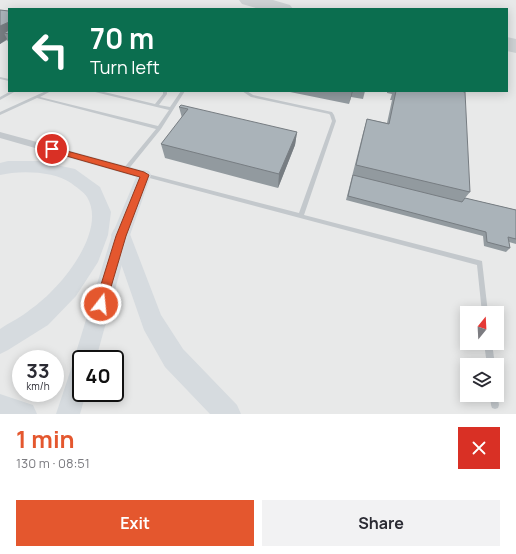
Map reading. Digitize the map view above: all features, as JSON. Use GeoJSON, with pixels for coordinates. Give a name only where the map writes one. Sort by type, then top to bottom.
{"type":"FeatureCollection","features":[{"type":"Feature","properties":{"kind":"main road"},"geometry":{"type":"LineString","coordinates":[[0,169],[8,167],[38,167],[69,173],[94,192],[102,212],[98,235],[88,262],[68,289],[40,317],[0,342]]}},
{"type":"Feature","properties":{"kind":"main road"},"geometry":{"type":"LineString","coordinates":[[121,236],[152,322],[174,358],[228,414]]}},
{"type":"Feature","properties":{"kind":"main road"},"geometry":{"type":"LineString","coordinates":[[0,407],[24,414]]}},
{"type":"Feature","properties":{"kind":"street"},"geometry":{"type":"LineString","coordinates":[[0,134],[144,175],[121,236],[88,350]]}},
{"type":"Feature","properties":{"kind":"street"},"geometry":{"type":"LineString","coordinates":[[68,414],[72,401]]}},
{"type":"Feature","properties":{"kind":"lane"},"geometry":{"type":"LineString","coordinates":[[0,99],[12,92]]}},
{"type":"Feature","properties":{"kind":"lane"},"geometry":{"type":"LineString","coordinates":[[0,114],[48,92]]}},
{"type":"Feature","properties":{"kind":"lane"},"geometry":{"type":"LineString","coordinates":[[99,92],[172,109]]}},
{"type":"Feature","properties":{"kind":"lane"},"geometry":{"type":"LineString","coordinates":[[156,105],[166,94],[165,92]]}},
{"type":"Feature","properties":{"kind":"lane"},"geometry":{"type":"LineString","coordinates":[[125,170],[159,128],[182,92]]}},
{"type":"Feature","properties":{"kind":"lane"},"geometry":{"type":"LineString","coordinates":[[246,92],[252,96],[330,113],[334,118],[301,215]]}},
{"type":"Feature","properties":{"kind":"lane"},"geometry":{"type":"LineString","coordinates":[[36,97],[159,128]]}},
{"type":"Feature","properties":{"kind":"lane"},"geometry":{"type":"LineString","coordinates":[[144,175],[480,263],[484,306]]}},
{"type":"Feature","properties":{"kind":"lane"},"geometry":{"type":"LineString","coordinates":[[495,402],[495,406]]}},
{"type":"Feature","properties":{"kind":"shaded area"},"geometry":{"type":"Polygon","coordinates":[[[0,0],[516,0],[516,414],[0,414],[0,0]]]}},
{"type":"Feature","properties":{"kind":"building"},"geometry":{"type":"Polygon","coordinates":[[[0,10],[8,11],[8,22],[0,26],[0,10]]]}},
{"type":"Feature","properties":{"kind":"building"},"geometry":{"type":"Polygon","coordinates":[[[396,92],[465,92],[470,192],[356,165],[367,119],[389,124],[396,92]]]}},
{"type":"Feature","properties":{"kind":"building"},"geometry":{"type":"Polygon","coordinates":[[[181,105],[297,132],[279,174],[161,144],[188,109],[179,107],[181,105]]]}},
{"type":"Feature","properties":{"kind":"building"},"geometry":{"type":"Polygon","coordinates":[[[353,175],[462,202],[465,198],[516,210],[516,239],[508,237],[510,248],[487,242],[486,232],[348,196],[353,175]]]}},
{"type":"Feature","properties":{"kind":"taxiway"},"geometry":{"type":"LineString","coordinates":[[249,0],[279,8]]}},
{"type":"Feature","properties":{"kind":"taxiway"},"geometry":{"type":"LineString","coordinates":[[508,44],[516,46]]}},
{"type":"Feature","properties":{"kind":"route"},"geometry":{"type":"LineString","coordinates":[[52,149],[144,175],[121,236],[101,304]]}}]}
